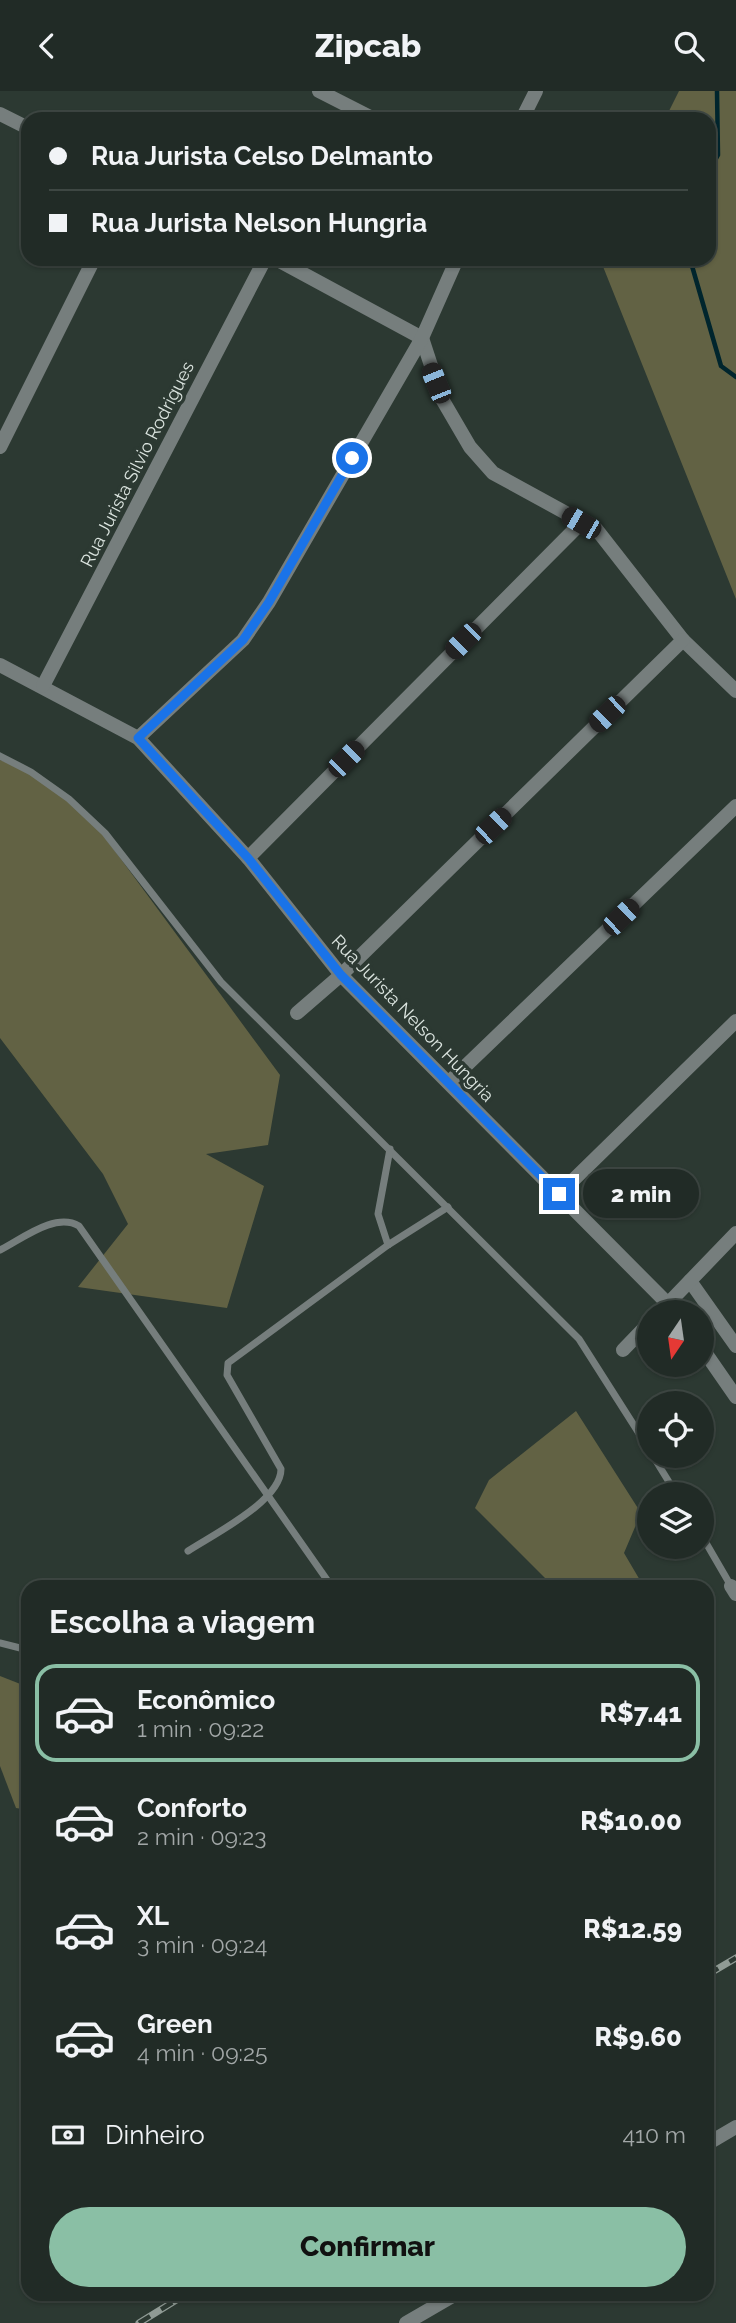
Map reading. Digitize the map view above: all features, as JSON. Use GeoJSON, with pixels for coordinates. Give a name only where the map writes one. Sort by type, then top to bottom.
{"type":"FeatureCollection","features":[{"type":"Feature","properties":{"kind":"street"},"geometry":{"type":"LineString","coordinates":[[319,91],[360,112]]}},
{"type":"Feature","properties":{"kind":"street"},"geometry":{"type":"LineString","coordinates":[[526,112],[536,91]]}},
{"type":"Feature","properties":{"kind":"street"},"geometry":{"type":"LineString","coordinates":[[0,114],[21,124]]}},
{"type":"Feature","properties":{"kind":"street"},"geometry":{"type":"LineString","coordinates":[[0,446],[90,266]]}},
{"type":"Feature","properties":{"kind":"street","name":"Rua Jurista Silvio Rodrigues"},"geometry":{"type":"LineString","coordinates":[[43,686],[261,266]]}},
{"type":"Feature","properties":{"kind":"street"},"geometry":{"type":"LineString","coordinates":[[289,266],[422,338],[442,399],[470,447],[493,473],[597,530],[683,640],[736,691]]}},
{"type":"Feature","properties":{"kind":"street"},"geometry":{"type":"LineString","coordinates":[[138,738],[243,640],[269,602],[422,338],[454,266]]}},
{"type":"Feature","properties":{"kind":"street"},"geometry":{"type":"LineString","coordinates":[[248,858],[581,523]]}},
{"type":"Feature","properties":{"kind":"street"},"geometry":{"type":"LineString","coordinates":[[297,1013],[341,975],[683,640]]}},
{"type":"Feature","properties":{"kind":"street","name":"Rua Jurista Nelson Hungria"},"geometry":{"type":"LineString","coordinates":[[0,665],[138,738],[248,858],[341,975],[408,1046],[449,1082],[559,1194],[659,1300]]}},
{"type":"Feature","properties":{"kind":"street"},"geometry":{"type":"LineString","coordinates":[[449,1082],[736,806]]}},
{"type":"Feature","properties":{"kind":"street"},"geometry":{"type":"LineString","coordinates":[[559,1194],[736,1021]]}},
{"type":"Feature","properties":{"kind":"street"},"geometry":{"type":"LineString","coordinates":[[675,1300],[736,1233]]}},
{"type":"Feature","properties":{"kind":"street"},"geometry":{"type":"LineString","coordinates":[[690,1281],[736,1346]]}},
{"type":"Feature","properties":{"kind":"street"},"geometry":{"type":"LineString","coordinates":[[623,1350],[637,1335]]}},
{"type":"Feature","properties":{"kind":"street"},"geometry":{"type":"LineString","coordinates":[[714,1365],[736,1397]]}},
{"type":"Feature","properties":{"kind":"street"},"geometry":{"type":"LineString","coordinates":[[714,2140],[736,2127]]}},
{"type":"Feature","properties":{"kind":"street"},"geometry":{"type":"LineString","coordinates":[[406,2323],[444,2301]]}},
{"type":"Feature","properties":{"kind":"lane"},"geometry":{"type":"LineString","coordinates":[[0,756],[31,772],[69,799],[105,833],[221,982],[579,1339],[637,1430]]}},
{"type":"Feature","properties":{"kind":"lane"},"geometry":{"type":"LineString","coordinates":[[388,1245],[378,1214],[390,1149]]}},
{"type":"Feature","properties":{"kind":"lane"},"geometry":{"type":"LineString","coordinates":[[188,1551],[268,1497],[281,1481],[281,1469],[226,1375],[228,1363],[388,1245],[448,1207]]}},
{"type":"Feature","properties":{"kind":"lane"},"geometry":{"type":"LineString","coordinates":[[0,1250],[57,1221],[70,1220],[79,1226],[327,1580]]}},
{"type":"Feature","properties":{"kind":"lane"},"geometry":{"type":"LineString","coordinates":[[714,1557],[734,1590]]}},
{"type":"Feature","properties":{"kind":"lane"},"geometry":{"type":"LineString","coordinates":[[0,1643],[21,1648]]}},
{"type":"Feature","properties":{"kind":"green space"},"geometry":{"type":"Polygon","coordinates":[[[679,91],[736,91],[736,599],[603,266],[716,266],[716,112],[668,112],[679,91]]]}},
{"type":"Feature","properties":{"kind":"green space"},"geometry":{"type":"Polygon","coordinates":[[[0,760],[26,769],[84,809],[280,1075],[268,1145],[206,1154],[264,1186],[227,1308],[78,1287],[128,1224],[103,1174],[0,1038],[0,760]]]}},
{"type":"Feature","properties":{"kind":"green space"},"geometry":{"type":"Polygon","coordinates":[[[576,1411],[637,1507],[637,1522],[624,1553],[640,1580],[547,1580],[475,1508],[489,1480],[576,1411]]]}},
{"type":"Feature","properties":{"kind":"green space"},"geometry":{"type":"Polygon","coordinates":[[[0,1676],[21,1684],[21,1809],[16,1808],[0,1766],[0,1676]]]}},
{"type":"Feature","properties":{"kind":"waterway"},"geometry":{"type":"LineString","coordinates":[[716,159],[717,91]]}},
{"type":"Feature","properties":{"kind":"waterway"},"geometry":{"type":"LineString","coordinates":[[692,266],[721,366],[736,377]]}},
{"type":"Feature","properties":{"kind":"railway"},"geometry":{"type":"LineString","coordinates":[[714,1971],[736,1958]]}},
{"type":"Feature","properties":{"kind":"railway"},"geometry":{"type":"LineString","coordinates":[[139,2323],[175,2301]]}},
{"type":"Feature","properties":{"kind":"route"},"geometry":{"type":"LineString","coordinates":[[352,458],[269,602],[243,640],[138,738],[248,858],[316,947],[341,975],[408,1046],[449,1082],[559,1194]]}}]}
